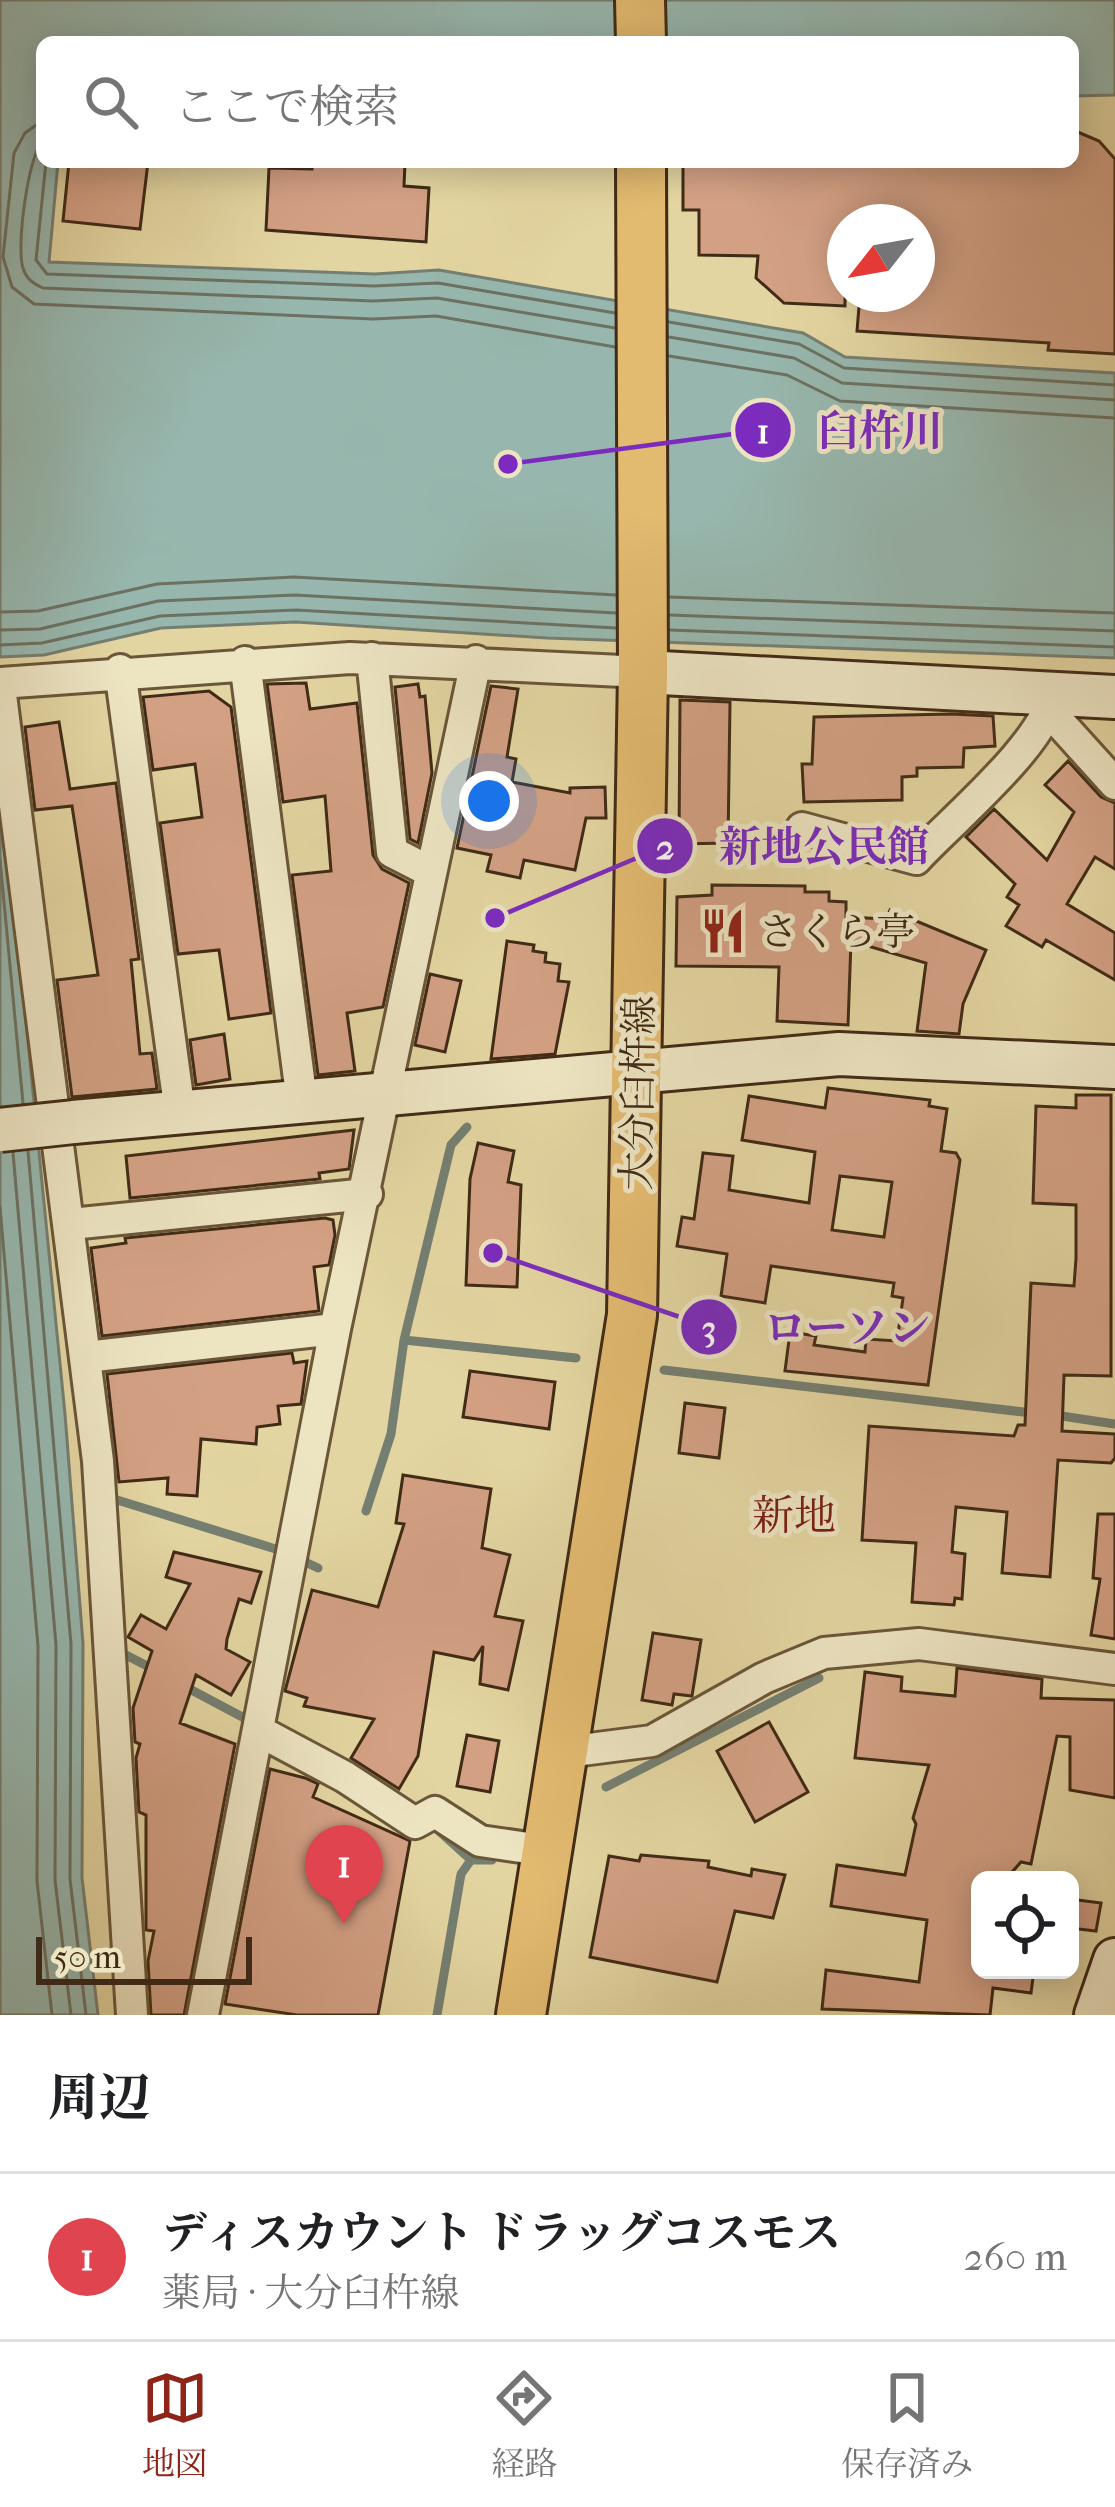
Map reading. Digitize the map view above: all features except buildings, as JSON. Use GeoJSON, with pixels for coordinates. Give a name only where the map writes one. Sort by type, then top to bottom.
{"type":"FeatureCollection","features":[{"type":"Feature","properties":{"kind":"main road"},"geometry":{"type":"LineString","coordinates":[[640,0],[640,36]]}},
{"type":"Feature","properties":{"kind":"main road","name":"大分臼杵線"},"geometry":{"type":"LineString","coordinates":[[521,2015],[632,1315],[643,663],[641,168]]}},
{"type":"Feature","properties":{"kind":"street"},"geometry":{"type":"LineString","coordinates":[[372,658],[392,852],[431,872]]}},
{"type":"Feature","properties":{"kind":"street"},"geometry":{"type":"LineString","coordinates":[[132,2015],[98,1461],[0,685],[120,670],[372,658],[643,663],[1052,703],[1115,697]]}},
{"type":"Feature","properties":{"kind":"street"},"geometry":{"type":"LineString","coordinates":[[203,2015],[334,1329],[367,1194],[476,661]]}},
{"type":"Feature","properties":{"kind":"street"},"geometry":{"type":"LineString","coordinates":[[245,662],[302,1102]]}},
{"type":"Feature","properties":{"kind":"street"},"geometry":{"type":"LineString","coordinates":[[120,670],[180,1113]]}},
{"type":"Feature","properties":{"kind":"street"},"geometry":{"type":"LineString","coordinates":[[1052,703],[1115,784]]}},
{"type":"Feature","properties":{"kind":"street"},"geometry":{"type":"LineString","coordinates":[[802,827],[916,859],[1017,758],[1052,703]]}},
{"type":"Feature","properties":{"kind":"street"},"geometry":{"type":"LineString","coordinates":[[0,1130],[839,1054],[1115,1067]]}},
{"type":"Feature","properties":{"kind":"street"},"geometry":{"type":"LineString","coordinates":[[71,1224],[367,1194]]}},
{"type":"Feature","properties":{"kind":"street"},"geometry":{"type":"LineString","coordinates":[[86,1357],[334,1329]]}},
{"type":"Feature","properties":{"kind":"street"},"geometry":{"type":"LineString","coordinates":[[566,1752],[652,1741],[764,1678],[824,1653],[919,1645],[1115,1669]]}},
{"type":"Feature","properties":{"kind":"street"},"geometry":{"type":"LineString","coordinates":[[260,1731],[345,1777],[415,1823],[435,1812],[480,1841],[549,1852]]}},
{"type":"Feature","properties":{"kind":"street"},"geometry":{"type":"LineString","coordinates":[[1096,2015],[1115,1960]]}},
{"type":"Feature","properties":{"kind":"water"},"geometry":{"type":"Polygon","coordinates":[[[0,0],[1115,0],[1115,95],[1079,96],[1079,36],[36,36],[36,168],[57,168],[49,262],[375,274],[439,270],[803,333],[845,357],[1115,373],[1115,658],[547,638],[296,622],[161,628],[44,655],[0,657],[0,0]]]}},
{"type":"Feature","properties":{"kind":"water"},"geometry":{"type":"Polygon","coordinates":[[[0,760],[83,1644],[82,1878],[98,2015],[0,2015],[0,760]]]}},
{"type":"Feature","properties":{"kind":"waterway"},"geometry":{"type":"LineString","coordinates":[[366,1511],[391,1434],[404,1340],[451,1145],[467,1127]]}},
{"type":"Feature","properties":{"kind":"waterway"},"geometry":{"type":"LineString","coordinates":[[404,1340],[576,1358]]}},
{"type":"Feature","properties":{"kind":"waterway"},"geometry":{"type":"LineString","coordinates":[[664,1370],[1032,1413]]}},
{"type":"Feature","properties":{"kind":"waterway"},"geometry":{"type":"LineString","coordinates":[[1055,1415],[1115,1424]]}},
{"type":"Feature","properties":{"kind":"waterway"},"geometry":{"type":"LineString","coordinates":[[114,1499],[282,1551]]}},
{"type":"Feature","properties":{"kind":"waterway"},"geometry":{"type":"LineString","coordinates":[[303,1561],[318,1568]]}},
{"type":"Feature","properties":{"kind":"waterway"},"geometry":{"type":"LineString","coordinates":[[124,1654],[153,1669]]}},
{"type":"Feature","properties":{"kind":"waterway"},"geometry":{"type":"LineString","coordinates":[[606,1787],[819,1678]]}},
{"type":"Feature","properties":{"kind":"waterway"},"geometry":{"type":"LineString","coordinates":[[184,1686],[248,1720]]}},
{"type":"Feature","properties":{"kind":"waterway"},"geometry":{"type":"LineString","coordinates":[[439,1831],[471,1860],[492,1860]]}},
{"type":"Feature","properties":{"kind":"waterway"},"geometry":{"type":"LineString","coordinates":[[437,2015],[461,1874],[471,1860]]}},
{"type":"Feature","properties":{"kind":"place","name":"臼杵川"},"geometry":{"type":"Point","coordinates":[508,464]}},
{"type":"Feature","properties":{"kind":"place","name":"新地公民館"},"geometry":{"type":"Point","coordinates":[495,918]}},
{"type":"Feature","properties":{"kind":"place","name":"さくら亭"},"geometry":{"type":"Point","coordinates":[723,931]}},
{"type":"Feature","properties":{"kind":"place","name":"ローソン"},"geometry":{"type":"Point","coordinates":[493,1253]}},
{"type":"Feature","properties":{"kind":"place","name":"ディスカウント ドラッグコスモス"},"geometry":{"type":"Point","coordinates":[344,1924]}},
{"type":"Feature","properties":{"kind":"district","name":"新地"},"geometry":{"type":"Point","coordinates":[794,1515]}}]}
